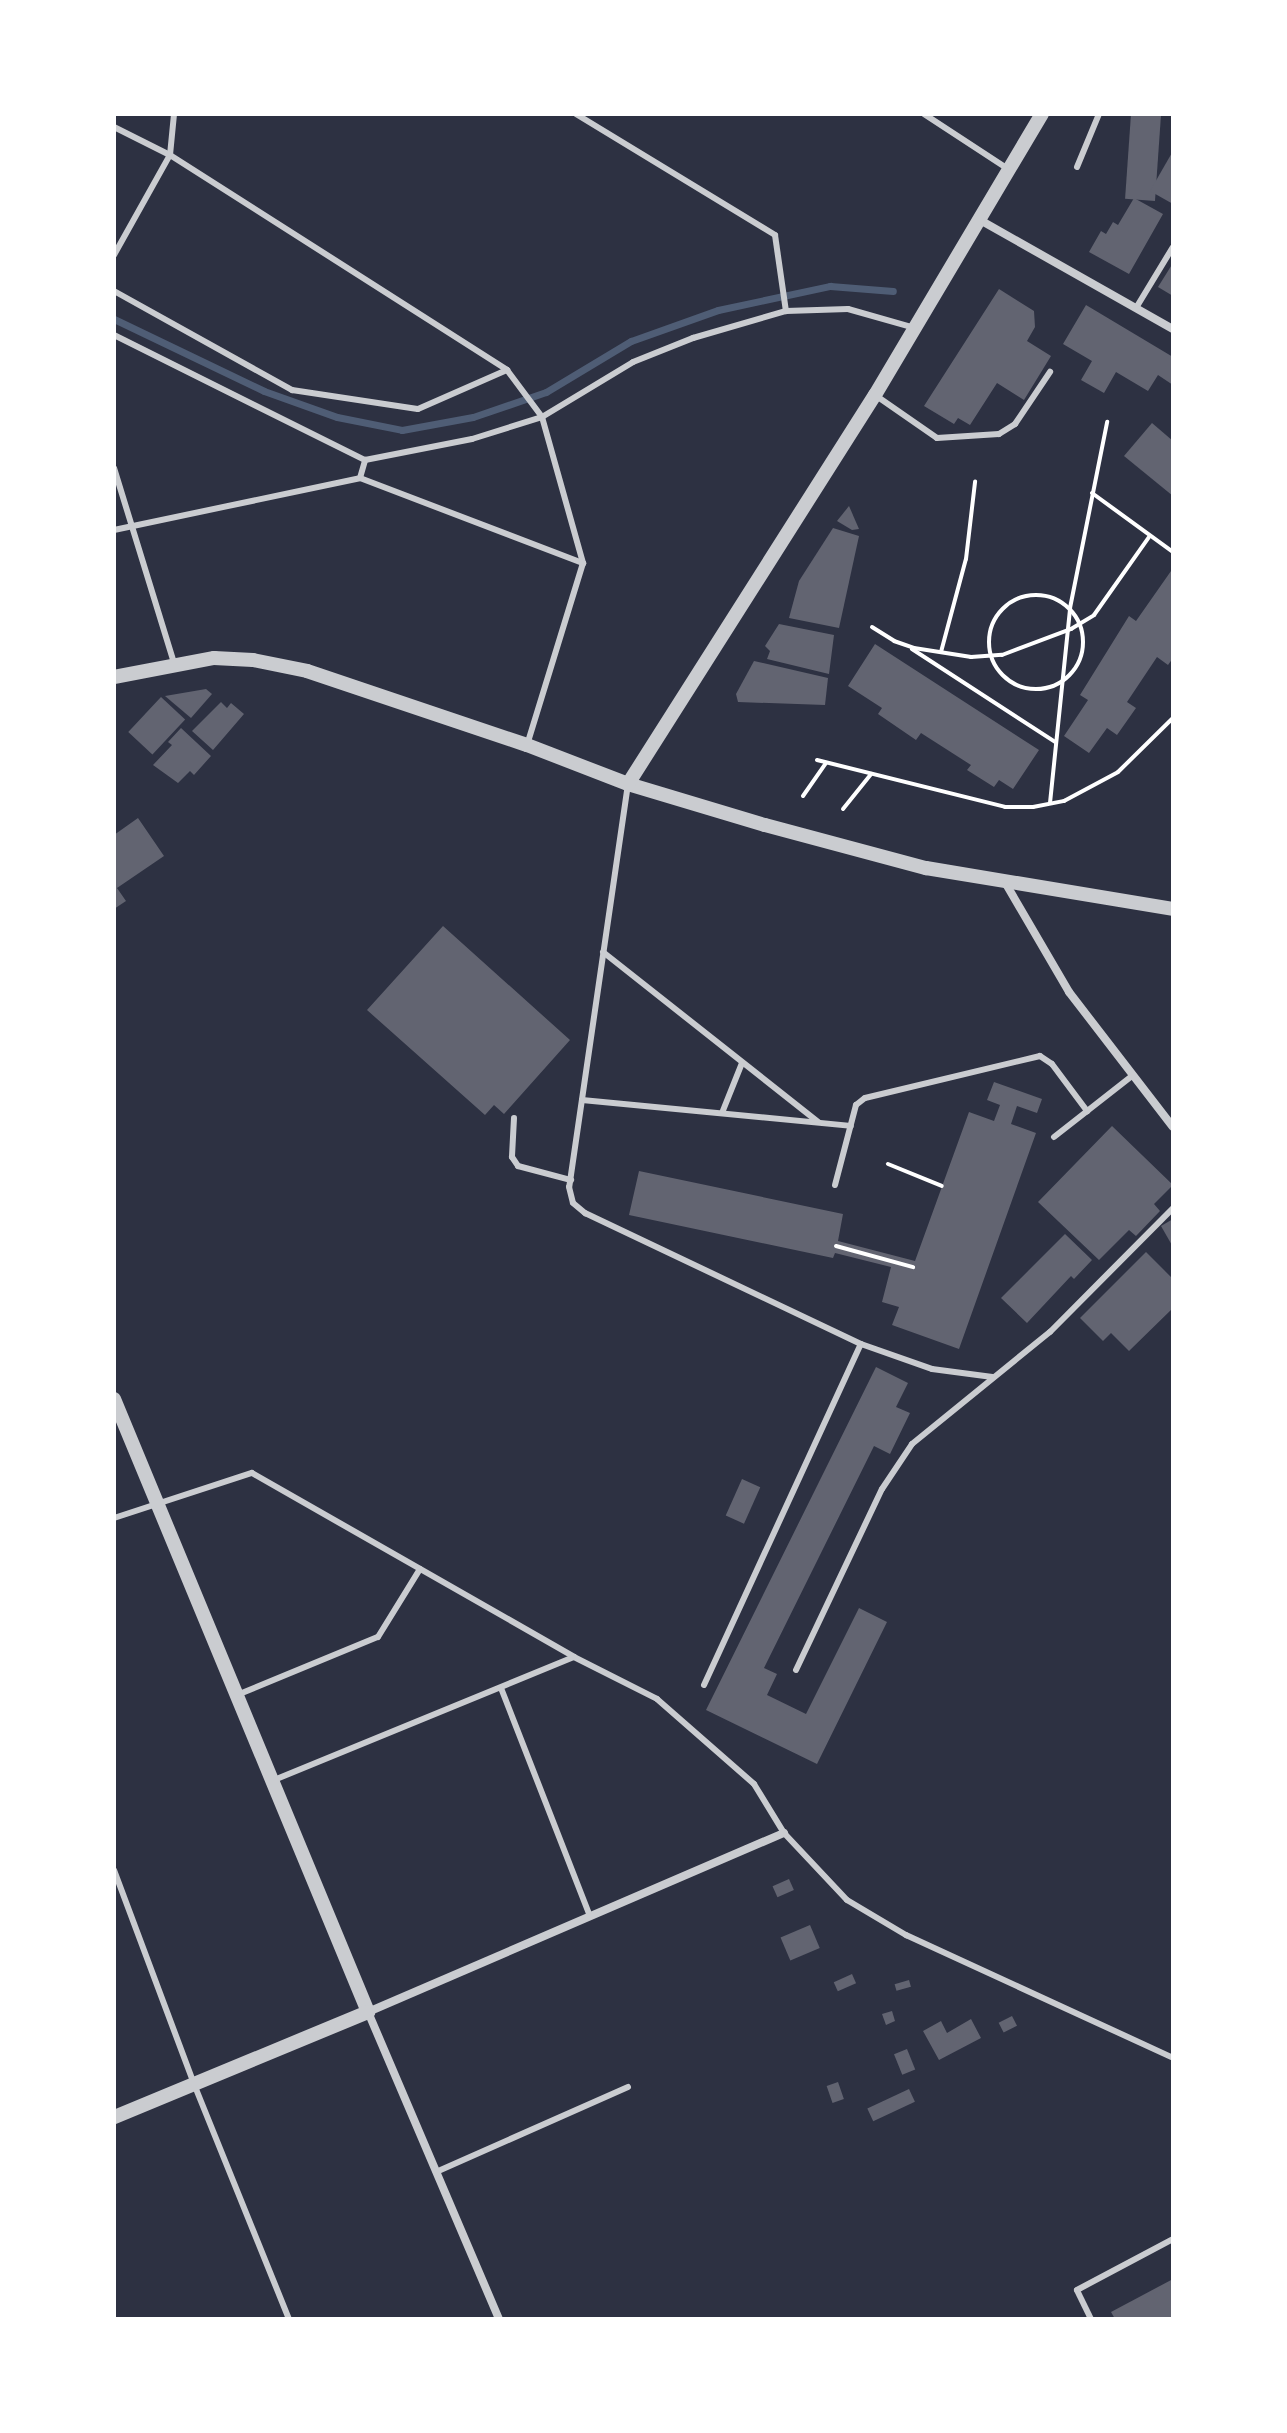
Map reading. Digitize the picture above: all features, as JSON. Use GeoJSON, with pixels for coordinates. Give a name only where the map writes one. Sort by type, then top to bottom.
{"type":"FeatureCollection","features":[{"type":"Feature","properties":{"kind":"street"},"geometry":{"type":"LineString","coordinates":[[628,784],[875,395],[1042,114]]}},
{"type":"Feature","properties":{"kind":"street"},"geometry":{"type":"LineString","coordinates":[[980,220],[1173,329]]}},
{"type":"Feature","properties":{"kind":"street"},"geometry":{"type":"LineString","coordinates":[[114,677],[174,663],[214,658],[253,660],[307,671],[527,745],[628,784],[911,864],[1006,884],[1173,909]]}},
{"type":"Feature","properties":{"kind":"street"},"geometry":{"type":"LineString","coordinates":[[1006,884],[1069,992],[1173,1127]]}},
{"type":"Feature","properties":{"kind":"street"},"geometry":{"type":"LineString","coordinates":[[114,1399],[499,2319]]}},
{"type":"Feature","properties":{"kind":"street"},"geometry":{"type":"LineString","coordinates":[[114,2117],[368,2012],[784,1833]]}},
{"type":"Feature","properties":{"kind":"lane"},"geometry":{"type":"LineString","coordinates":[[114,255],[170,155],[174,114]]}},
{"type":"Feature","properties":{"kind":"lane"},"geometry":{"type":"LineString","coordinates":[[576,114],[775,235],[786,307]]}},
{"type":"Feature","properties":{"kind":"lane"},"geometry":{"type":"LineString","coordinates":[[924,114],[1009,169]]}},
{"type":"Feature","properties":{"kind":"lane"},"geometry":{"type":"LineString","coordinates":[[1077,167],[1099,114]]}},
{"type":"Feature","properties":{"kind":"lane"},"geometry":{"type":"LineString","coordinates":[[114,127],[170,155],[507,370],[542,417],[583,563],[527,745]]}},
{"type":"Feature","properties":{"kind":"lane"},"geometry":{"type":"LineString","coordinates":[[1136,308],[1173,247]]}},
{"type":"Feature","properties":{"kind":"lane"},"geometry":{"type":"LineString","coordinates":[[114,291],[292,390],[418,409],[507,370]]}},
{"type":"Feature","properties":{"kind":"lane"},"geometry":{"type":"LineString","coordinates":[[114,335],[365,460],[472,439],[542,417],[633,362],[786,307],[848,309],[915,328]]}},
{"type":"Feature","properties":{"kind":"lane"},"geometry":{"type":"LineString","coordinates":[[875,395],[937,438],[999,434],[1015,424],[1050,372]]}},
{"type":"Feature","properties":{"kind":"lane"},"geometry":{"type":"LineString","coordinates":[[360,478],[365,460]]}},
{"type":"Feature","properties":{"kind":"lane"},"geometry":{"type":"LineString","coordinates":[[114,468],[174,663]]}},
{"type":"Feature","properties":{"kind":"lane"},"geometry":{"type":"LineString","coordinates":[[114,530],[360,478],[583,563]]}},
{"type":"Feature","properties":{"kind":"lane"},"geometry":{"type":"LineString","coordinates":[[628,784],[570,1195],[585,1213],[861,1344],[932,1369],[992,1377]]}},
{"type":"Feature","properties":{"kind":"lane"},"geometry":{"type":"LineString","coordinates":[[603,952],[818,1122]]}},
{"type":"Feature","properties":{"kind":"lane"},"geometry":{"type":"LineString","coordinates":[[835,1185],[856,1105],[865,1098],[1040,1056],[1052,1064],[1087,1111]]}},
{"type":"Feature","properties":{"kind":"lane"},"geometry":{"type":"LineString","coordinates":[[722,1113],[742,1063]]}},
{"type":"Feature","properties":{"kind":"lane"},"geometry":{"type":"LineString","coordinates":[[1054,1137],[1133,1075]]}},
{"type":"Feature","properties":{"kind":"lane"},"geometry":{"type":"LineString","coordinates":[[582,1100],[851,1126]]}},
{"type":"Feature","properties":{"kind":"lane"},"geometry":{"type":"LineString","coordinates":[[514,1118],[512,1150],[518,1166],[571,1180]]}},
{"type":"Feature","properties":{"kind":"lane"},"geometry":{"type":"LineString","coordinates":[[796,1670],[894,1468],[936,1422],[1050,1332],[1173,1208]]}},
{"type":"Feature","properties":{"kind":"lane"},"geometry":{"type":"LineString","coordinates":[[704,1685],[861,1344]]}},
{"type":"Feature","properties":{"kind":"lane"},"geometry":{"type":"LineString","coordinates":[[114,1518],[252,1473],[574,1657],[657,1699],[754,1784],[784,1833],[847,1900],[894,1928],[1173,2058]]}},
{"type":"Feature","properties":{"kind":"lane"},"geometry":{"type":"LineString","coordinates":[[236,1695],[378,1637],[420,1569]]}},
{"type":"Feature","properties":{"kind":"lane"},"geometry":{"type":"LineString","coordinates":[[272,1781],[574,1657]]}},
{"type":"Feature","properties":{"kind":"lane"},"geometry":{"type":"LineString","coordinates":[[501,1688],[590,1916]]}},
{"type":"Feature","properties":{"kind":"lane"},"geometry":{"type":"LineString","coordinates":[[114,1870],[194,2084],[289,2319]]}},
{"type":"Feature","properties":{"kind":"lane"},"geometry":{"type":"LineString","coordinates":[[436,2172],[628,2087]]}},
{"type":"Feature","properties":{"kind":"lane"},"geometry":{"type":"LineString","coordinates":[[1091,2319],[1077,2290],[1173,2239]]}},
{"type":"Feature","properties":{"kind":"path"},"geometry":{"type":"LineString","coordinates":[[1050,804],[1070,608],[1107,422]]}},
{"type":"Feature","properties":{"kind":"path"},"geometry":{"type":"LineString","coordinates":[[941,652],[966,559],[975,482]]}},
{"type":"Feature","properties":{"kind":"path"},"geometry":{"type":"LineString","coordinates":[[1092,493],[1173,552]]}},
{"type":"Feature","properties":{"kind":"path"},"geometry":{"type":"LineString","coordinates":[[906,645],[991,657],[1067,630],[1100,608],[1149,537]]}},
{"type":"Feature","properties":{"kind":"path"},"geometry":{"type":"LineString","coordinates":[[1038,594],[1053,597],[1070,608],[1080,624],[1084,646],[1080,661],[1062,681],[1043,689],[1027,689],[1012,683],[1000,673],[991,657],[990,628],[1008,603],[1038,594]]}},
{"type":"Feature","properties":{"kind":"path"},"geometry":{"type":"LineString","coordinates":[[872,627],[906,645],[1056,743]]}},
{"type":"Feature","properties":{"kind":"path"},"geometry":{"type":"LineString","coordinates":[[817,760],[1005,807],[1050,804],[1091,789],[1118,772],[1173,718]]}},
{"type":"Feature","properties":{"kind":"path"},"geometry":{"type":"LineString","coordinates":[[803,796],[826,763]]}},
{"type":"Feature","properties":{"kind":"path"},"geometry":{"type":"LineString","coordinates":[[843,809],[871,774]]}},
{"type":"Feature","properties":{"kind":"path"},"geometry":{"type":"LineString","coordinates":[[888,1164],[942,1186]]}},
{"type":"Feature","properties":{"kind":"path"},"geometry":{"type":"LineString","coordinates":[[836,1246],[913,1267]]}},
{"type":"Feature","properties":{"kind":"building"},"geometry":{"type":"Polygon","coordinates":[[[1131,114],[1161,116],[1155,201],[1125,199],[1131,114]]]}},
{"type":"Feature","properties":{"kind":"building"},"geometry":{"type":"Polygon","coordinates":[[[1173,151],[1173,204],[1150,191],[1173,151]]]}},
{"type":"Feature","properties":{"kind":"building"},"geometry":{"type":"Polygon","coordinates":[[[1134,198],[1163,214],[1129,274],[1089,252],[1101,231],[1106,234],[1113,222],[1118,225],[1134,198]]]}},
{"type":"Feature","properties":{"kind":"building"},"geometry":{"type":"Polygon","coordinates":[[[1173,263],[1173,296],[1158,287],[1173,263]]]}},
{"type":"Feature","properties":{"kind":"building"},"geometry":{"type":"Polygon","coordinates":[[[999,289],[1034,311],[1035,327],[1027,341],[1051,356],[1024,400],[997,383],[970,425],[958,418],[954,424],[924,406],[999,289]]]}},
{"type":"Feature","properties":{"kind":"building"},"geometry":{"type":"Polygon","coordinates":[[[1086,305],[1173,357],[1173,385],[1158,375],[1148,391],[1116,372],[1104,393],[1081,380],[1092,361],[1063,344],[1086,305]]]}},
{"type":"Feature","properties":{"kind":"building"},"geometry":{"type":"Polygon","coordinates":[[[1152,423],[1173,441],[1173,496],[1124,456],[1152,423]]]}},
{"type":"Feature","properties":{"kind":"building"},"geometry":{"type":"Polygon","coordinates":[[[849,506],[859,529],[852,530],[837,521],[849,506]]]}},
{"type":"Feature","properties":{"kind":"building"},"geometry":{"type":"Polygon","coordinates":[[[833,528],[859,536],[839,628],[789,618],[799,581],[833,528]]]}},
{"type":"Feature","properties":{"kind":"building"},"geometry":{"type":"Polygon","coordinates":[[[1171,571],[1173,658],[1168,665],[1157,657],[1127,702],[1136,708],[1117,735],[1107,728],[1089,753],[1064,736],[1088,700],[1080,695],[1129,616],[1136,621],[1171,571]]]}},
{"type":"Feature","properties":{"kind":"building"},"geometry":{"type":"Polygon","coordinates":[[[779,624],[834,635],[829,674],[767,659],[770,651],[765,646],[779,624]]]}},
{"type":"Feature","properties":{"kind":"building"},"geometry":{"type":"Polygon","coordinates":[[[875,644],[1039,750],[1013,789],[999,780],[994,787],[967,770],[971,765],[921,733],[916,740],[878,714],[882,708],[848,686],[875,644]]]}},
{"type":"Feature","properties":{"kind":"building"},"geometry":{"type":"Polygon","coordinates":[[[754,661],[828,678],[825,705],[738,702],[736,694],[754,661]]]}},
{"type":"Feature","properties":{"kind":"building"},"geometry":{"type":"Polygon","coordinates":[[[206,689],[212,694],[191,718],[165,696],[206,689]]]}},
{"type":"Feature","properties":{"kind":"building"},"geometry":{"type":"Polygon","coordinates":[[[161,697],[185,720],[152,755],[128,732],[161,697]]]}},
{"type":"Feature","properties":{"kind":"building"},"geometry":{"type":"Polygon","coordinates":[[[221,702],[227,708],[231,703],[244,714],[213,750],[192,731],[221,702]]]}},
{"type":"Feature","properties":{"kind":"building"},"geometry":{"type":"Polygon","coordinates":[[[181,728],[211,756],[194,775],[190,771],[178,783],[153,765],[172,745],[168,742],[181,728]]]}},
{"type":"Feature","properties":{"kind":"building"},"geometry":{"type":"Polygon","coordinates":[[[138,818],[164,856],[117,888],[126,901],[114,909],[114,835],[138,818]]]}},
{"type":"Feature","properties":{"kind":"building"},"geometry":{"type":"Polygon","coordinates":[[[443,926],[570,1040],[504,1114],[494,1105],[485,1115],[367,1010],[443,926]]]}},
{"type":"Feature","properties":{"kind":"building"},"geometry":{"type":"Polygon","coordinates":[[[994,1082],[1042,1099],[1037,1113],[1017,1106],[1011,1124],[1036,1133],[959,1349],[892,1325],[899,1307],[882,1302],[891,1267],[835,1253],[833,1258],[629,1215],[639,1171],[843,1214],[838,1241],[915,1261],[969,1112],[994,1121],[1000,1105],[987,1100],[994,1082]]]}},
{"type":"Feature","properties":{"kind":"building"},"geometry":{"type":"Polygon","coordinates":[[[1112,1126],[1173,1185],[1154,1204],[1160,1211],[1136,1236],[1129,1230],[1099,1260],[1038,1202],[1112,1126]]]}},
{"type":"Feature","properties":{"kind":"building"},"geometry":{"type":"Polygon","coordinates":[[[1173,1219],[1173,1247],[1161,1226],[1173,1219]]]}},
{"type":"Feature","properties":{"kind":"building"},"geometry":{"type":"Polygon","coordinates":[[[1065,1234],[1092,1260],[1074,1279],[1071,1276],[1027,1323],[1001,1298],[1065,1234]]]}},
{"type":"Feature","properties":{"kind":"building"},"geometry":{"type":"Polygon","coordinates":[[[1146,1252],[1173,1279],[1173,1308],[1129,1351],[1111,1333],[1103,1341],[1080,1318],[1146,1252]]]}},
{"type":"Feature","properties":{"kind":"building"},"geometry":{"type":"Polygon","coordinates":[[[876,1367],[908,1383],[896,1407],[910,1413],[890,1454],[874,1446],[764,1668],[777,1674],[767,1695],[806,1714],[859,1608],[887,1622],[817,1764],[706,1710],[876,1367]]]}},
{"type":"Feature","properties":{"kind":"building"},"geometry":{"type":"Polygon","coordinates":[[[742,1479],[760,1487],[744,1524],[726,1516],[742,1479]]]}},
{"type":"Feature","properties":{"kind":"building"},"geometry":{"type":"Polygon","coordinates":[[[789,1879],[794,1890],[777,1897],[773,1886],[789,1879]]]}},
{"type":"Feature","properties":{"kind":"building"},"geometry":{"type":"Polygon","coordinates":[[[810,1925],[820,1948],[790,1961],[781,1938],[810,1925]]]}},
{"type":"Feature","properties":{"kind":"building"},"geometry":{"type":"Polygon","coordinates":[[[852,1974],[856,1983],[838,1991],[834,1982],[852,1974]]]}},
{"type":"Feature","properties":{"kind":"building"},"geometry":{"type":"Polygon","coordinates":[[[909,1980],[911,1987],[897,1991],[895,1984],[909,1980]]]}},
{"type":"Feature","properties":{"kind":"building"},"geometry":{"type":"Polygon","coordinates":[[[892,2011],[895,2021],[886,2025],[882,2014],[892,2011]]]}},
{"type":"Feature","properties":{"kind":"building"},"geometry":{"type":"Polygon","coordinates":[[[1012,2016],[1017,2026],[1004,2033],[999,2023],[1012,2016]]]}},
{"type":"Feature","properties":{"kind":"building"},"geometry":{"type":"Polygon","coordinates":[[[971,2019],[981,2038],[939,2060],[923,2031],[941,2021],[947,2033],[971,2019]]]}},
{"type":"Feature","properties":{"kind":"building"},"geometry":{"type":"Polygon","coordinates":[[[907,2049],[915,2069],[902,2075],[894,2054],[907,2049]]]}},
{"type":"Feature","properties":{"kind":"building"},"geometry":{"type":"Polygon","coordinates":[[[838,2082],[844,2099],[833,2103],[827,2086],[838,2082]]]}},
{"type":"Feature","properties":{"kind":"building"},"geometry":{"type":"Polygon","coordinates":[[[909,2089],[915,2102],[873,2121],[867,2108],[909,2089]]]}},
{"type":"Feature","properties":{"kind":"building"},"geometry":{"type":"Polygon","coordinates":[[[1173,2279],[1173,2319],[1115,2319],[1111,2312],[1173,2279]]]}},
{"type":"Feature","properties":{"kind":"waterway"},"geometry":{"type":"LineString","coordinates":[[114,319],[264,391],[337,417],[402,430],[473,417],[546,392],[631,341],[718,310],[830,286],[893,291]]}}]}
